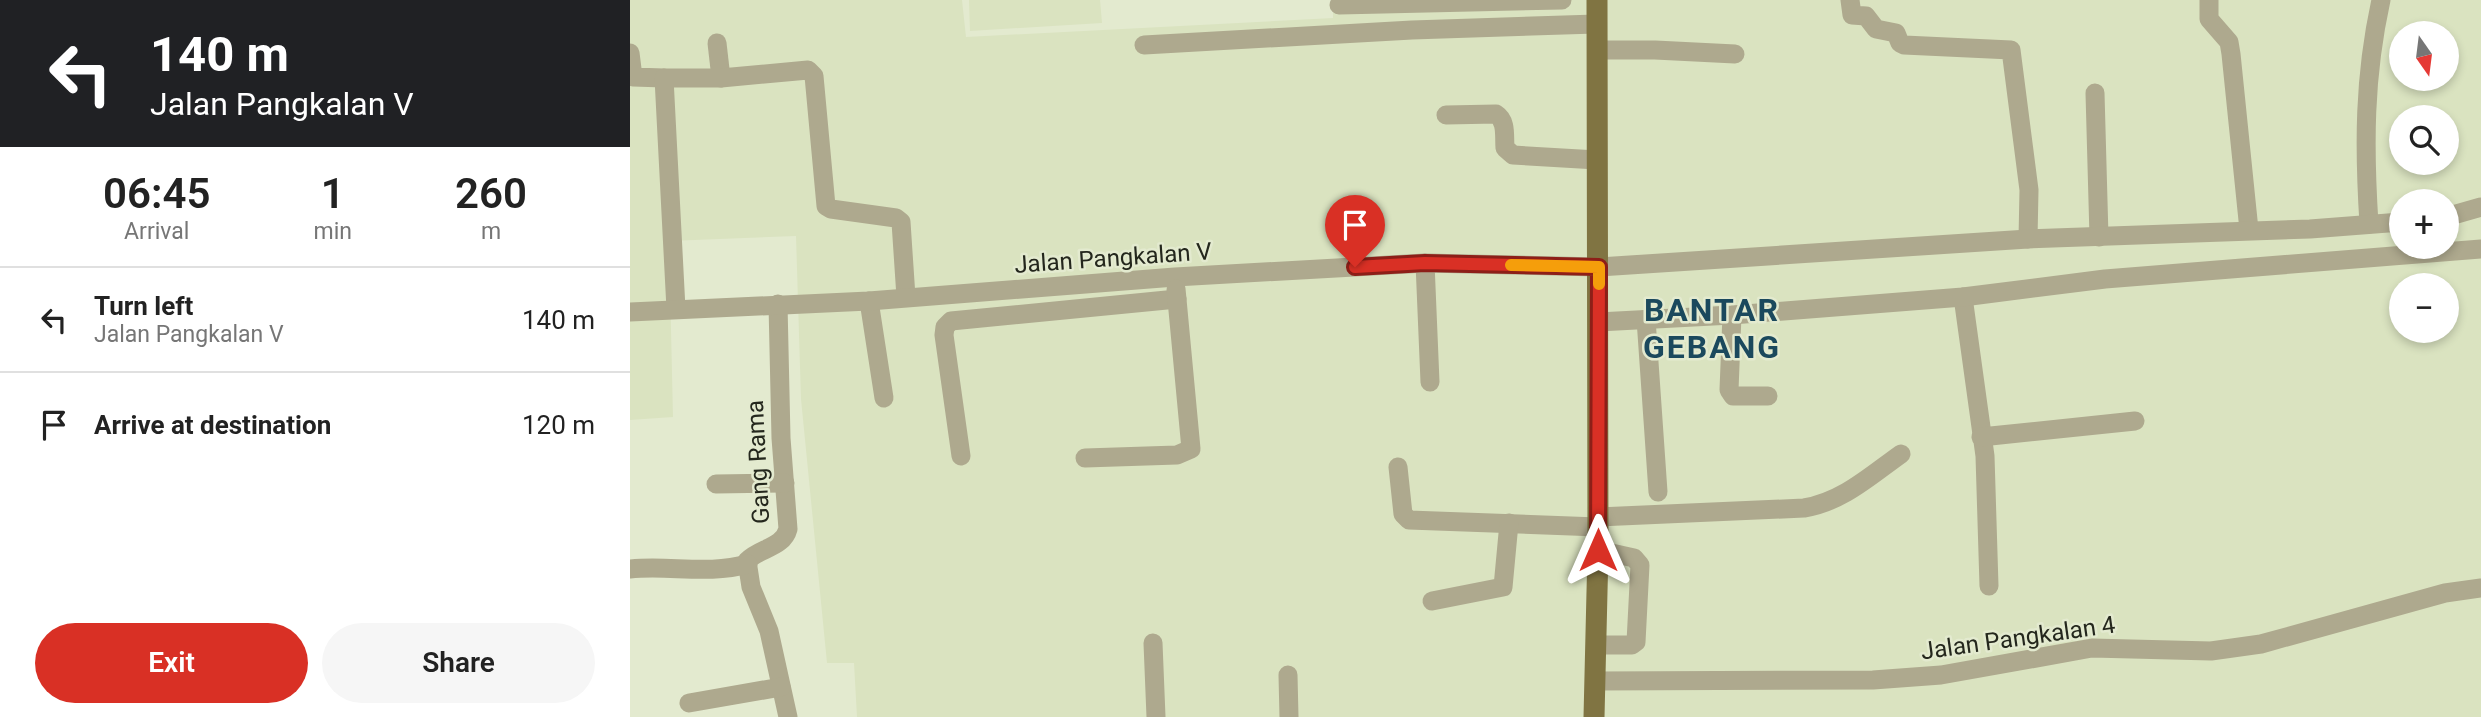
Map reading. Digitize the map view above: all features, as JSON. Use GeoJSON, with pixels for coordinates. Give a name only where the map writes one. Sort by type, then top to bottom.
{"type":"FeatureCollection","features":[{"type":"Feature","properties":{"kind":"main road"},"geometry":{"type":"LineString","coordinates":[[1594,717],[1598,550],[1597,0]]}},
{"type":"Feature","properties":{"kind":"street"},"geometry":{"type":"LineString","coordinates":[[1339,5],[1562,0]]}},
{"type":"Feature","properties":{"kind":"street"},"geometry":{"type":"LineString","coordinates":[[1850,0],[1852,15],[1866,16],[1876,29],[1896,33],[1904,45],[2011,50],[2029,190],[2028,239]]}},
{"type":"Feature","properties":{"kind":"street"},"geometry":{"type":"LineString","coordinates":[[2209,0],[2210,19],[2229,42],[2249,230]]}},
{"type":"Feature","properties":{"kind":"street"},"geometry":{"type":"LineString","coordinates":[[2369,224],[2364,148],[2371,50],[2381,0]]}},
{"type":"Feature","properties":{"kind":"street"},"geometry":{"type":"LineString","coordinates":[[1144,44],[1399,30],[1596,24]]}},
{"type":"Feature","properties":{"kind":"street"},"geometry":{"type":"LineString","coordinates":[[717,43],[721,78]]}},
{"type":"Feature","properties":{"kind":"street"},"geometry":{"type":"LineString","coordinates":[[1597,50],[1735,54]]}},
{"type":"Feature","properties":{"kind":"street"},"geometry":{"type":"LineString","coordinates":[[630,53],[634,77],[721,78],[808,70],[812,72],[826,206],[831,209],[896,218],[901,222],[906,297]]}},
{"type":"Feature","properties":{"kind":"street"},"geometry":{"type":"LineString","coordinates":[[664,78],[676,309]]}},
{"type":"Feature","properties":{"kind":"street"},"geometry":{"type":"LineString","coordinates":[[2095,93],[2099,237]]}},
{"type":"Feature","properties":{"kind":"street"},"geometry":{"type":"LineString","coordinates":[[1446,115],[1496,114],[1503,121],[1507,153],[1513,155],[1597,160]]}},
{"type":"Feature","properties":{"kind":"street"},"geometry":{"type":"LineString","coordinates":[[2459,213],[2481,207]]}},
{"type":"Feature","properties":{"kind":"street","name":"Jalan Pangkalan V"},"geometry":{"type":"LineString","coordinates":[[630,312],[869,300],[1175,277],[1425,263],[1599,267],[2028,239],[2389,223]]}},
{"type":"Feature","properties":{"kind":"street"},"geometry":{"type":"LineString","coordinates":[[1598,321],[1732,315],[1963,297],[2105,279],[2481,249]]}},
{"type":"Feature","properties":{"kind":"street"},"geometry":{"type":"LineString","coordinates":[[1425,263],[1430,382]]}},
{"type":"Feature","properties":{"kind":"street"},"geometry":{"type":"LineString","coordinates":[[1085,458],[1177,455],[1191,449],[1175,277]]}},
{"type":"Feature","properties":{"kind":"street"},"geometry":{"type":"LineString","coordinates":[[1963,297],[1985,456],[1989,586]]}},
{"type":"Feature","properties":{"kind":"street"},"geometry":{"type":"LineString","coordinates":[[961,456],[944,335],[951,321],[1177,299]]}},
{"type":"Feature","properties":{"kind":"street"},"geometry":{"type":"LineString","coordinates":[[869,300],[884,398]]}},
{"type":"Feature","properties":{"kind":"street","name":"Gang Rama"},"geometry":{"type":"LineString","coordinates":[[748,564],[752,556],[786,536],[778,304]]}},
{"type":"Feature","properties":{"kind":"street"},"geometry":{"type":"LineString","coordinates":[[1732,315],[1729,390],[1734,396],[1768,396]]}},
{"type":"Feature","properties":{"kind":"street"},"geometry":{"type":"LineString","coordinates":[[1646,319],[1658,492]]}},
{"type":"Feature","properties":{"kind":"street"},"geometry":{"type":"LineString","coordinates":[[1981,437],[2135,421]]}},
{"type":"Feature","properties":{"kind":"street"},"geometry":{"type":"LineString","coordinates":[[1398,467],[1403,514],[1409,520],[1598,522],[1824,505],[1901,454]]}},
{"type":"Feature","properties":{"kind":"street"},"geometry":{"type":"LineString","coordinates":[[716,484],[785,482]]}},
{"type":"Feature","properties":{"kind":"street"},"geometry":{"type":"LineString","coordinates":[[1432,601],[1503,587],[1508,523]]}},
{"type":"Feature","properties":{"kind":"street"},"geometry":{"type":"LineString","coordinates":[[1596,645],[1632,645],[1636,642],[1640,565],[1634,558],[1598,550]]}},
{"type":"Feature","properties":{"kind":"street"},"geometry":{"type":"LineString","coordinates":[[630,569],[659,566],[716,571],[748,564],[751,587],[769,631],[788,717]]}},
{"type":"Feature","properties":{"kind":"street","name":"Jalan Pangkalan 4"},"geometry":{"type":"LineString","coordinates":[[1596,681],[1873,680],[1941,674],[2092,648],[2211,651],[2261,644],[2432,597],[2481,588]]}},
{"type":"Feature","properties":{"kind":"street"},"geometry":{"type":"LineString","coordinates":[[1153,643],[1156,717]]}},
{"type":"Feature","properties":{"kind":"street"},"geometry":{"type":"LineString","coordinates":[[1288,676],[1289,717]]}},
{"type":"Feature","properties":{"kind":"street"},"geometry":{"type":"LineString","coordinates":[[689,702],[782,687]]}},
{"type":"Feature","properties":{"kind":"shaded area"},"geometry":{"type":"Polygon","coordinates":[[[630,0],[962,0],[966,37],[1333,18],[1333,0],[2481,0],[2481,717],[857,717],[854,663],[827,663],[801,399],[796,236],[669,241],[673,417],[630,420],[630,0]]]}},
{"type":"Feature","properties":{"kind":"shaded area"},"geometry":{"type":"Polygon","coordinates":[[[969,0],[1100,0],[1102,23],[970,31],[969,0]]]}},
{"type":"Feature","properties":{"kind":"slow traffic"},"geometry":{"type":"LineString","coordinates":[[1511,265],[1599,267],[1599,284]]}},
{"type":"Feature","properties":{"kind":"district","name":"BANTAR GEBANG"},"geometry":{"type":"Point","coordinates":[1712,328]}},
{"type":"Feature","properties":{"kind":"route"},"geometry":{"type":"LineString","coordinates":[[1355,267],[1425,263],[1599,267],[1598,550]]}}]}
